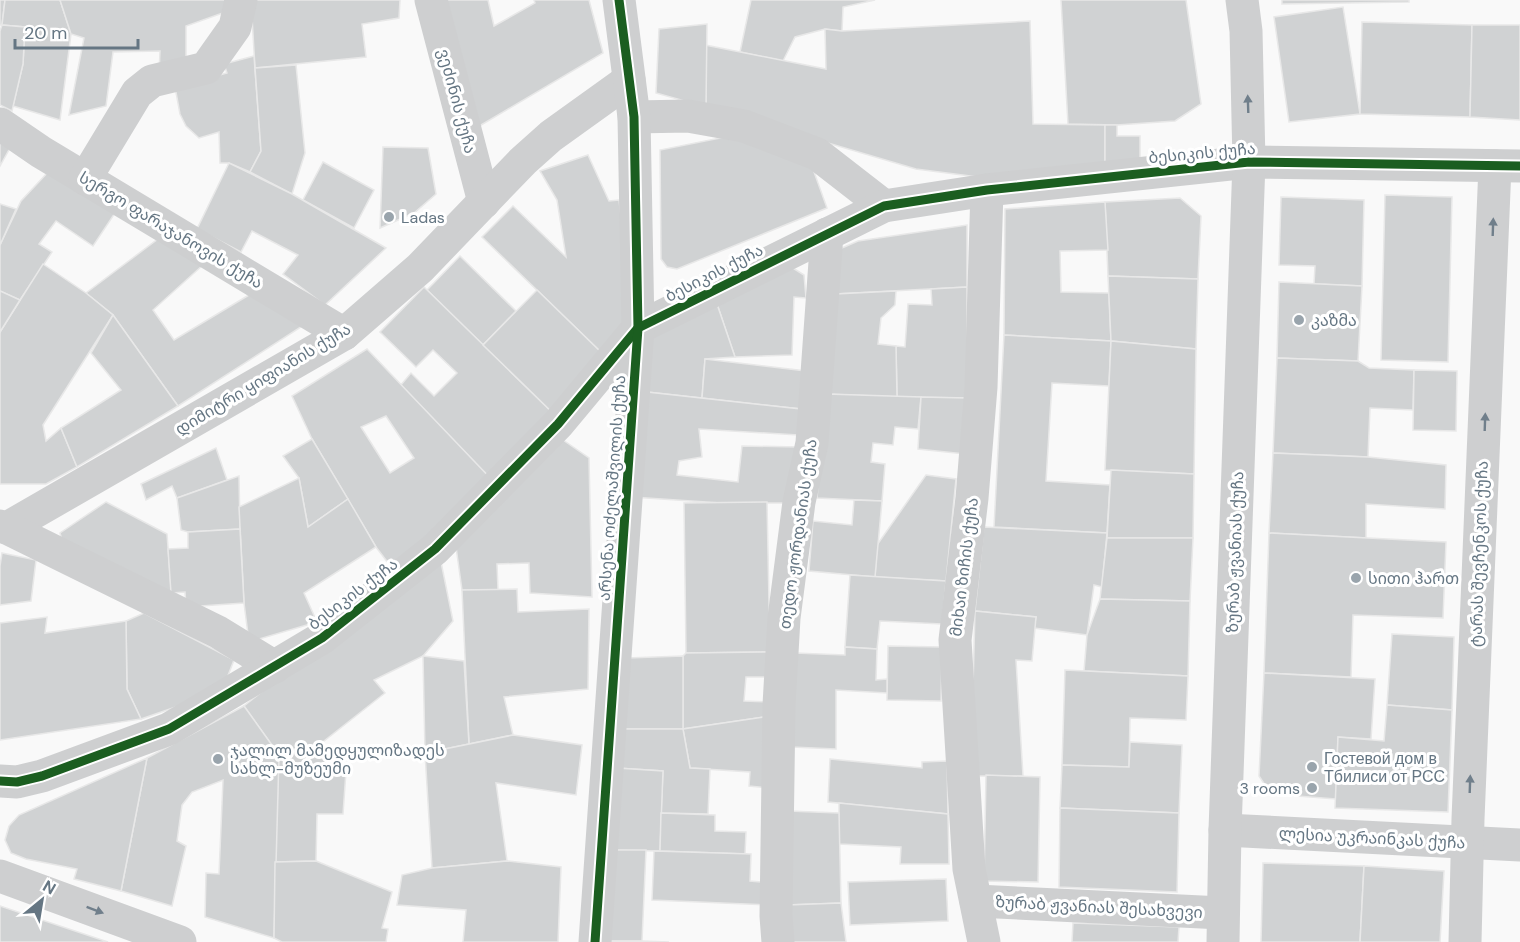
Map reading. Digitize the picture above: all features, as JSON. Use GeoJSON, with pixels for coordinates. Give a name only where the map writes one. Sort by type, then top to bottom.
{"type":"FeatureCollection","features":[{"type":"Feature","properties":{"kind":"street"},"geometry":{"type":"LineString","coordinates":[[85,179],[137,93],[152,81],[206,68],[235,27],[241,0]]}},
{"type":"Feature","properties":{"kind":"street","name":"ვეძინის ქუჩა"},"geometry":{"type":"LineString","coordinates":[[431,0],[484,202]]}},
{"type":"Feature","properties":{"kind":"street","name":"არსენა ოძელაშვილის ქუჩა"},"geometry":{"type":"LineString","coordinates":[[595,942],[638,328],[634,117],[619,0]]}},
{"type":"Feature","properties":{"kind":"street","name":"ზურაბ ჟვანიას ქუჩა"},"geometry":{"type":"LineString","coordinates":[[1223,928],[1249,162],[1246,31],[1242,0]]}},
{"type":"Feature","properties":{"kind":"street","name":"დიმიტრი ყიფიანის ქუჩა"},"geometry":{"type":"LineString","coordinates":[[3,527],[344,334],[420,267],[523,161],[551,136],[629,80]]}},
{"type":"Feature","properties":{"kind":"street"},"geometry":{"type":"LineString","coordinates":[[634,117],[688,116],[744,126],[817,154],[884,206]]}},
{"type":"Feature","properties":{"kind":"street","name":"სერგო ფარაჯანოვის ქუჩა"},"geometry":{"type":"LineString","coordinates":[[0,124],[85,179],[344,334]]}},
{"type":"Feature","properties":{"kind":"street","name":"ბესიკის ქუჩა"},"geometry":{"type":"LineString","coordinates":[[0,782],[17,782],[42,776],[169,729],[322,638],[435,549],[558,424],[638,328],[884,206],[987,190],[1249,162],[1508,166]]}},
{"type":"Feature","properties":{"kind":"street","name":"ტარას შევჩენკოს ქუჩა"},"geometry":{"type":"LineString","coordinates":[[1465,942],[1468,843],[1508,166]]}},
{"type":"Feature","properties":{"kind":"street","name":"მიხაი ზიჩის ქუჩა"},"geometry":{"type":"LineString","coordinates":[[984,942],[969,869],[955,640],[972,498],[980,398],[987,190]]}},
{"type":"Feature","properties":{"kind":"street","name":"თედო ჟორდანიას ქუჩა"},"geometry":{"type":"LineString","coordinates":[[778,942],[776,916],[779,705],[784,618],[800,502],[812,443],[827,234]]}},
{"type":"Feature","properties":{"kind":"street","name":"დიმიტრი ყიფიანის ქუჩა"},"geometry":{"type":"LineString","coordinates":[[3,527],[218,632],[275,667]]}},
{"type":"Feature","properties":{"kind":"street","name":"ლესია უკრაინკას ქუჩა"},"geometry":{"type":"LineString","coordinates":[[1225,830],[1520,845]]}},
{"type":"Feature","properties":{"kind":"street"},"geometry":{"type":"LineString","coordinates":[[0,876],[180,942]]}},
{"type":"Feature","properties":{"kind":"street","name":"ზურაბ ჟვანიას შესახვევი"},"geometry":{"type":"LineString","coordinates":[[976,901],[1223,928]]}},
{"type":"Feature","properties":{"kind":"building"},"geometry":{"type":"Polygon","coordinates":[[[0,0],[5,0],[2,25],[0,25],[0,0]]]}},
{"type":"Feature","properties":{"kind":"building"},"geometry":{"type":"Polygon","coordinates":[[[5,0],[60,0],[71,34],[60,120],[13,106],[23,64],[25,27],[2,25],[5,0]]]}},
{"type":"Feature","properties":{"kind":"building"},"geometry":{"type":"Polygon","coordinates":[[[60,0],[234,0],[234,9],[186,26],[186,68],[159,74],[160,51],[113,52],[106,106],[69,115],[84,38],[71,34],[60,0]]]}},
{"type":"Feature","properties":{"kind":"building"},"geometry":{"type":"Polygon","coordinates":[[[251,0],[400,0],[399,18],[362,24],[366,57],[255,68],[251,0]]]}},
{"type":"Feature","properties":{"kind":"building"},"geometry":{"type":"Polygon","coordinates":[[[445,0],[488,0],[494,26],[535,3],[534,0],[589,0],[603,53],[476,128],[445,0]]]}},
{"type":"Feature","properties":{"kind":"building"},"geometry":{"type":"Polygon","coordinates":[[[751,0],[875,0],[843,7],[842,31],[825,29],[795,37],[783,61],[740,52],[751,0]]]}},
{"type":"Feature","properties":{"kind":"building"},"geometry":{"type":"Polygon","coordinates":[[[1061,0],[1186,0],[1201,104],[1175,121],[1117,125],[1068,124],[1061,0]]]}},
{"type":"Feature","properties":{"kind":"building"},"geometry":{"type":"Polygon","coordinates":[[[1282,0],[1409,0],[1409,2],[1282,4],[1282,0]]]}},
{"type":"Feature","properties":{"kind":"building"},"geometry":{"type":"Polygon","coordinates":[[[1343,7],[1360,114],[1289,122],[1274,17],[1343,7]]]}},
{"type":"Feature","properties":{"kind":"building"},"geometry":{"type":"Polygon","coordinates":[[[1030,21],[1033,124],[1105,125],[1105,163],[986,178],[916,169],[706,107],[705,45],[826,69],[825,29],[842,31],[1030,21]]]}},
{"type":"Feature","properties":{"kind":"building"},"geometry":{"type":"Polygon","coordinates":[[[1362,22],[1472,25],[1470,117],[1360,114],[1362,22]]]}},
{"type":"Feature","properties":{"kind":"building"},"geometry":{"type":"Polygon","coordinates":[[[707,24],[706,107],[656,93],[659,29],[707,24]]]}},
{"type":"Feature","properties":{"kind":"building"},"geometry":{"type":"Polygon","coordinates":[[[2,25],[25,27],[23,64],[12,111],[0,105],[0,31],[2,25]]]}},
{"type":"Feature","properties":{"kind":"building"},"geometry":{"type":"Polygon","coordinates":[[[1472,25],[1520,25],[1520,120],[1470,117],[1472,25]]]}},
{"type":"Feature","properties":{"kind":"building"},"geometry":{"type":"Polygon","coordinates":[[[254,56],[261,151],[250,172],[229,163],[220,163],[219,132],[199,138],[186,126],[180,114],[175,87],[227,73],[224,64],[254,56]]]}},
{"type":"Feature","properties":{"kind":"building"},"geometry":{"type":"Polygon","coordinates":[[[296,65],[305,153],[292,194],[250,172],[261,151],[255,68],[296,65]]]}},
{"type":"Feature","properties":{"kind":"building"},"geometry":{"type":"Polygon","coordinates":[[[1105,125],[1117,125],[1117,136],[1140,136],[1140,163],[1105,163],[1105,125]]]}},
{"type":"Feature","properties":{"kind":"building"},"geometry":{"type":"Polygon","coordinates":[[[740,134],[809,158],[827,208],[677,269],[667,267],[661,259],[660,150],[740,134]]]}},
{"type":"Feature","properties":{"kind":"building"},"geometry":{"type":"Polygon","coordinates":[[[0,141],[10,148],[0,166],[0,141]]]}},
{"type":"Feature","properties":{"kind":"building"},"geometry":{"type":"Polygon","coordinates":[[[383,147],[428,148],[436,194],[414,213],[380,228],[383,147]]]}},
{"type":"Feature","properties":{"kind":"building"},"geometry":{"type":"Polygon","coordinates":[[[588,155],[609,201],[619,200],[634,322],[603,354],[482,237],[513,206],[566,257],[557,200],[540,171],[588,155]]]}},
{"type":"Feature","properties":{"kind":"building"},"geometry":{"type":"Polygon","coordinates":[[[323,162],[374,190],[354,228],[303,200],[323,162]]]}},
{"type":"Feature","properties":{"kind":"building"},"geometry":{"type":"Polygon","coordinates":[[[229,163],[292,194],[386,248],[325,305],[283,274],[298,255],[252,231],[241,252],[197,229],[229,163]]]}},
{"type":"Feature","properties":{"kind":"building"},"geometry":{"type":"Polygon","coordinates":[[[50,170],[115,213],[93,246],[56,221],[39,244],[52,252],[20,300],[0,291],[0,245],[21,201],[50,170]]]}},
{"type":"Feature","properties":{"kind":"building"},"geometry":{"type":"Polygon","coordinates":[[[1385,195],[1452,197],[1448,362],[1381,360],[1385,195]]]}},
{"type":"Feature","properties":{"kind":"building"},"geometry":{"type":"Polygon","coordinates":[[[1281,197],[1364,200],[1362,286],[1314,284],[1315,266],[1279,265],[1281,197]]]}},
{"type":"Feature","properties":{"kind":"building"},"geometry":{"type":"Polygon","coordinates":[[[1180,198],[1201,216],[1198,279],[1108,276],[1105,202],[1180,198]]]}},
{"type":"Feature","properties":{"kind":"building"},"geometry":{"type":"Polygon","coordinates":[[[1105,202],[1108,250],[1060,251],[1061,292],[1109,293],[1111,341],[1004,335],[1005,209],[1105,202]]]}},
{"type":"Feature","properties":{"kind":"building"},"geometry":{"type":"Polygon","coordinates":[[[0,204],[16,209],[0,245],[0,204]]]}},
{"type":"Feature","properties":{"kind":"building"},"geometry":{"type":"Polygon","coordinates":[[[967,225],[967,287],[835,294],[835,251],[858,241],[967,225]]]}},
{"type":"Feature","properties":{"kind":"building"},"geometry":{"type":"Polygon","coordinates":[[[158,239],[203,265],[153,310],[174,340],[254,292],[304,325],[178,406],[113,315],[86,293],[158,239]]]}},
{"type":"Feature","properties":{"kind":"building"},"geometry":{"type":"Polygon","coordinates":[[[460,256],[516,311],[483,345],[427,290],[460,256]]]}},
{"type":"Feature","properties":{"kind":"building"},"geometry":{"type":"Polygon","coordinates":[[[785,263],[804,275],[806,298],[794,297],[792,355],[735,357],[716,301],[785,263]]]}},
{"type":"Feature","properties":{"kind":"building"},"geometry":{"type":"Polygon","coordinates":[[[43,264],[86,293],[113,315],[43,425],[46,441],[61,428],[77,467],[46,484],[0,484],[0,332],[43,264]]]}},
{"type":"Feature","properties":{"kind":"building"},"geometry":{"type":"Polygon","coordinates":[[[1108,276],[1198,279],[1196,349],[1111,341],[1108,276]]]}},
{"type":"Feature","properties":{"kind":"building"},"geometry":{"type":"Polygon","coordinates":[[[1279,282],[1362,286],[1358,361],[1277,358],[1279,282]]]}},
{"type":"Feature","properties":{"kind":"building"},"geometry":{"type":"Polygon","coordinates":[[[424,287],[558,418],[494,482],[400,386],[411,373],[434,396],[457,373],[433,350],[416,367],[380,332],[424,287]]]}},
{"type":"Feature","properties":{"kind":"building"},"geometry":{"type":"Polygon","coordinates":[[[967,287],[967,398],[897,397],[896,346],[905,347],[908,304],[932,305],[931,289],[967,287]]]}},
{"type":"Feature","properties":{"kind":"building"},"geometry":{"type":"Polygon","coordinates":[[[537,290],[606,357],[558,418],[483,345],[537,290]]]}},
{"type":"Feature","properties":{"kind":"building"},"geometry":{"type":"Polygon","coordinates":[[[0,291],[20,300],[0,332],[0,291]]]}},
{"type":"Feature","properties":{"kind":"building"},"geometry":{"type":"Polygon","coordinates":[[[896,291],[895,305],[881,318],[878,344],[896,346],[897,397],[826,394],[835,294],[896,291]]]}},
{"type":"Feature","properties":{"kind":"building"},"geometry":{"type":"Polygon","coordinates":[[[716,301],[735,357],[705,359],[702,398],[638,391],[644,332],[716,301]]]}},
{"type":"Feature","properties":{"kind":"building"},"geometry":{"type":"Polygon","coordinates":[[[113,315],[178,406],[77,467],[61,428],[121,390],[91,353],[113,315]]]}},
{"type":"Feature","properties":{"kind":"building"},"geometry":{"type":"Polygon","coordinates":[[[1004,335],[1111,341],[1109,386],[1052,383],[1046,481],[1110,485],[1107,533],[994,527],[1004,335]]]}},
{"type":"Feature","properties":{"kind":"building"},"geometry":{"type":"Polygon","coordinates":[[[1111,341],[1196,349],[1194,474],[1105,470],[1111,341]]]}},
{"type":"Feature","properties":{"kind":"building"},"geometry":{"type":"Polygon","coordinates":[[[367,349],[494,482],[392,568],[376,547],[312,439],[292,396],[367,349]],[[386,416],[361,427],[390,473],[414,458],[386,416]]]}},
{"type":"Feature","properties":{"kind":"building"},"geometry":{"type":"Polygon","coordinates":[[[1277,358],[1358,361],[1369,368],[1414,370],[1413,410],[1370,408],[1368,457],[1273,453],[1277,358]]]}},
{"type":"Feature","properties":{"kind":"building"},"geometry":{"type":"Polygon","coordinates":[[[705,359],[806,371],[801,409],[702,398],[705,359]]]}},
{"type":"Feature","properties":{"kind":"building"},"geometry":{"type":"Polygon","coordinates":[[[1414,370],[1457,371],[1456,431],[1413,430],[1414,370]]]}},
{"type":"Feature","properties":{"kind":"building"},"geometry":{"type":"Polygon","coordinates":[[[638,391],[801,409],[798,435],[699,429],[702,457],[679,461],[677,475],[738,482],[742,446],[799,447],[789,503],[721,503],[632,497],[638,391]]]}},
{"type":"Feature","properties":{"kind":"building"},"geometry":{"type":"Polygon","coordinates":[[[826,394],[921,397],[918,429],[895,427],[893,445],[873,443],[871,462],[885,464],[882,501],[817,498],[826,394]]]}},
{"type":"Feature","properties":{"kind":"building"},"geometry":{"type":"Polygon","coordinates":[[[921,397],[967,398],[965,454],[918,449],[921,397]]]}},
{"type":"Feature","properties":{"kind":"building"},"geometry":{"type":"Polygon","coordinates":[[[312,439],[348,499],[308,527],[299,478],[283,456],[312,439]]]}},
{"type":"Feature","properties":{"kind":"building"},"geometry":{"type":"Polygon","coordinates":[[[563,440],[589,458],[592,597],[530,593],[529,563],[497,564],[498,590],[462,590],[456,547],[563,440]]]}},
{"type":"Feature","properties":{"kind":"building"},"geometry":{"type":"Polygon","coordinates":[[[216,448],[227,480],[177,498],[172,486],[146,500],[141,484],[216,448]]]}},
{"type":"Feature","properties":{"kind":"building"},"geometry":{"type":"Polygon","coordinates":[[[1273,453],[1368,457],[1446,465],[1445,509],[1366,504],[1366,538],[1269,533],[1273,453]]]}},
{"type":"Feature","properties":{"kind":"building"},"geometry":{"type":"Polygon","coordinates":[[[1111,470],[1194,474],[1193,538],[1107,538],[1111,470]]]}},
{"type":"Feature","properties":{"kind":"building"},"geometry":{"type":"Polygon","coordinates":[[[926,475],[956,479],[946,581],[875,577],[877,545],[926,475]]]}},
{"type":"Feature","properties":{"kind":"building"},"geometry":{"type":"Polygon","coordinates":[[[239,476],[240,529],[188,532],[181,530],[177,498],[239,476]]]}},
{"type":"Feature","properties":{"kind":"building"},"geometry":{"type":"Polygon","coordinates":[[[299,478],[308,527],[348,499],[376,547],[304,593],[317,622],[249,642],[244,603],[239,507],[299,478]]]}},
{"type":"Feature","properties":{"kind":"building"},"geometry":{"type":"Polygon","coordinates":[[[854,500],[882,501],[875,577],[809,571],[813,521],[852,525],[854,500]]]}},
{"type":"Feature","properties":{"kind":"building"},"geometry":{"type":"Polygon","coordinates":[[[106,502],[167,534],[172,601],[64,547],[60,533],[106,502]]]}},
{"type":"Feature","properties":{"kind":"building"},"geometry":{"type":"Polygon","coordinates":[[[767,502],[770,652],[686,653],[684,503],[767,502]]]}},
{"type":"Feature","properties":{"kind":"building"},"geometry":{"type":"Polygon","coordinates":[[[984,527],[1107,533],[1102,587],[1094,585],[1087,635],[1034,628],[1036,617],[975,611],[984,527]]]}},
{"type":"Feature","properties":{"kind":"building"},"geometry":{"type":"Polygon","coordinates":[[[240,529],[244,603],[186,607],[185,592],[171,593],[168,549],[188,548],[188,532],[240,529]]]}},
{"type":"Feature","properties":{"kind":"building","name":"სითი ჰართ"},"geometry":{"type":"Polygon","coordinates":[[[1269,533],[1446,542],[1443,618],[1353,615],[1351,677],[1264,673],[1269,533]]]}},
{"type":"Feature","properties":{"kind":"building"},"geometry":{"type":"Polygon","coordinates":[[[1107,538],[1193,538],[1190,601],[1100,599],[1107,538]]]}},
{"type":"Feature","properties":{"kind":"building"},"geometry":{"type":"Polygon","coordinates":[[[2,553],[36,560],[31,601],[0,605],[2,553]]]}},
{"type":"Feature","properties":{"kind":"building"},"geometry":{"type":"Polygon","coordinates":[[[440,557],[453,621],[423,656],[374,680],[385,693],[319,745],[342,748],[346,771],[343,814],[317,814],[316,861],[275,862],[279,755],[244,706],[336,632],[440,557]]]}},
{"type":"Feature","properties":{"kind":"building"},"geometry":{"type":"Polygon","coordinates":[[[850,575],[946,581],[942,624],[880,621],[877,649],[845,647],[850,575]]]}},
{"type":"Feature","properties":{"kind":"building"},"geometry":{"type":"Polygon","coordinates":[[[517,589],[518,612],[589,609],[588,689],[504,697],[513,735],[469,744],[462,590],[517,589]]]}},
{"type":"Feature","properties":{"kind":"building"},"geometry":{"type":"Polygon","coordinates":[[[1100,599],[1190,601],[1188,676],[1084,671],[1087,635],[1100,599]]]}},
{"type":"Feature","properties":{"kind":"building"},"geometry":{"type":"Polygon","coordinates":[[[975,611],[1036,617],[1032,661],[1016,660],[1023,776],[978,776],[973,687],[975,611]]]}},
{"type":"Feature","properties":{"kind":"building"},"geometry":{"type":"Polygon","coordinates":[[[144,613],[234,660],[222,691],[141,719],[127,689],[126,621],[144,613]]]}},
{"type":"Feature","properties":{"kind":"building"},"geometry":{"type":"Polygon","coordinates":[[[47,617],[45,633],[126,621],[127,689],[141,719],[0,740],[0,623],[47,617]]]}},
{"type":"Feature","properties":{"kind":"building"},"geometry":{"type":"Polygon","coordinates":[[[1392,634],[1454,637],[1452,710],[1387,705],[1392,634]]]}},
{"type":"Feature","properties":{"kind":"building"},"geometry":{"type":"Polygon","coordinates":[[[888,646],[942,647],[941,701],[887,700],[888,646]]]}},
{"type":"Feature","properties":{"kind":"building"},"geometry":{"type":"Polygon","coordinates":[[[845,647],[877,649],[876,680],[887,679],[887,693],[836,690],[836,749],[792,747],[795,653],[845,655],[845,647]]]}},
{"type":"Feature","properties":{"kind":"building"},"geometry":{"type":"Polygon","coordinates":[[[770,652],[772,677],[746,677],[744,701],[771,702],[771,716],[683,729],[683,656],[686,653],[770,652]]]}},
{"type":"Feature","properties":{"kind":"building"},"geometry":{"type":"Polygon","coordinates":[[[423,656],[464,661],[469,744],[425,753],[423,656]]]}},
{"type":"Feature","properties":{"kind":"building"},"geometry":{"type":"Polygon","coordinates":[[[683,656],[683,729],[619,729],[627,658],[683,656]]]}},
{"type":"Feature","properties":{"kind":"building"},"geometry":{"type":"Polygon","coordinates":[[[1065,670],[1188,676],[1186,720],[1130,718],[1129,767],[1062,765],[1065,670]]]}},
{"type":"Feature","properties":{"kind":"building"},"geometry":{"type":"Polygon","coordinates":[[[1264,673],[1375,679],[1371,739],[1338,737],[1336,799],[1271,794],[1259,776],[1264,673]]]}},
{"type":"Feature","properties":{"kind":"building"},"geometry":{"type":"Polygon","coordinates":[[[1387,705],[1452,710],[1448,812],[1335,808],[1338,737],[1384,741],[1387,705]]]}},
{"type":"Feature","properties":{"kind":"building"},"geometry":{"type":"Polygon","coordinates":[[[244,706],[279,755],[274,938],[205,917],[206,873],[219,874],[223,780],[192,792],[182,805],[177,841],[186,846],[172,906],[121,891],[147,758],[244,706]]]}},
{"type":"Feature","properties":{"kind":"building"},"geometry":{"type":"Polygon","coordinates":[[[771,716],[768,788],[749,786],[750,772],[690,768],[683,729],[771,716]]]}},
{"type":"Feature","properties":{"kind":"building"},"geometry":{"type":"Polygon","coordinates":[[[619,729],[683,729],[690,768],[710,769],[708,814],[661,813],[663,771],[617,768],[619,729]]]}},
{"type":"Feature","properties":{"kind":"building"},"geometry":{"type":"Polygon","coordinates":[[[513,735],[582,745],[576,795],[496,783],[507,861],[432,868],[425,753],[513,735]]]}},
{"type":"Feature","properties":{"kind":"building"},"geometry":{"type":"Polygon","coordinates":[[[1130,742],[1182,745],[1179,813],[1060,808],[1062,765],[1129,767],[1130,742]]]}},
{"type":"Feature","properties":{"kind":"building"},"geometry":{"type":"Polygon","coordinates":[[[147,758],[121,891],[74,879],[77,869],[26,859],[11,853],[5,840],[9,826],[19,815],[147,758]]]}},
{"type":"Feature","properties":{"kind":"building"},"geometry":{"type":"Polygon","coordinates":[[[830,759],[922,768],[922,762],[947,761],[948,814],[828,802],[830,759]]]}},
{"type":"Feature","properties":{"kind":"building"},"geometry":{"type":"Polygon","coordinates":[[[617,768],[663,771],[660,851],[611,850],[617,768]]]}},
{"type":"Feature","properties":{"kind":"building"},"geometry":{"type":"Polygon","coordinates":[[[986,775],[1040,777],[1038,882],[984,881],[986,775]]]}},
{"type":"Feature","properties":{"kind":"building"},"geometry":{"type":"Polygon","coordinates":[[[839,803],[948,814],[949,864],[900,864],[901,847],[839,844],[839,803]]]}},
{"type":"Feature","properties":{"kind":"building"},"geometry":{"type":"Polygon","coordinates":[[[1060,808],[1179,813],[1177,892],[1059,887],[1060,808]]]}},
{"type":"Feature","properties":{"kind":"building"},"geometry":{"type":"Polygon","coordinates":[[[788,811],[839,813],[841,903],[787,905],[788,811]]]}},
{"type":"Feature","properties":{"kind":"building"},"geometry":{"type":"Polygon","coordinates":[[[661,813],[715,815],[715,831],[746,832],[745,854],[660,851],[661,813]]]}},
{"type":"Feature","properties":{"kind":"building"},"geometry":{"type":"Polygon","coordinates":[[[611,850],[646,850],[642,941],[606,941],[611,850]]]}},
{"type":"Feature","properties":{"kind":"building"},"geometry":{"type":"Polygon","coordinates":[[[654,851],[751,854],[750,881],[773,883],[772,905],[652,900],[654,851]]]}},
{"type":"Feature","properties":{"kind":"building"},"geometry":{"type":"Polygon","coordinates":[[[316,861],[392,892],[382,928],[388,929],[386,942],[282,942],[274,938],[275,862],[316,861]]]}},
{"type":"Feature","properties":{"kind":"building"},"geometry":{"type":"Polygon","coordinates":[[[507,861],[561,867],[558,942],[463,942],[466,910],[397,905],[402,875],[432,868],[507,861]]]}},
{"type":"Feature","properties":{"kind":"building"},"geometry":{"type":"Polygon","coordinates":[[[1263,863],[1364,866],[1360,942],[1261,942],[1263,863]]]}},
{"type":"Feature","properties":{"kind":"building"},"geometry":{"type":"Polygon","coordinates":[[[1364,866],[1444,871],[1440,942],[1360,942],[1364,866]]]}},
{"type":"Feature","properties":{"kind":"building"},"geometry":{"type":"Polygon","coordinates":[[[946,879],[948,921],[850,925],[848,882],[946,879]]]}},
{"type":"Feature","properties":{"kind":"building"},"geometry":{"type":"Polygon","coordinates":[[[841,903],[846,942],[791,942],[787,905],[841,903]]]}},
{"type":"Feature","properties":{"kind":"building"},"geometry":{"type":"Polygon","coordinates":[[[0,906],[108,942],[0,942],[0,906]]]}},
{"type":"Feature","properties":{"kind":"building"},"geometry":{"type":"Polygon","coordinates":[[[1073,923],[1179,927],[1178,942],[1072,942],[1073,923]]]}},
{"type":"Feature","properties":{"kind":"building"},"geometry":{"type":"Polygon","coordinates":[[[642,941],[669,942],[606,942],[642,941]]]}},
{"type":"Feature","properties":{"kind":"cycle path"},"geometry":{"type":"LineString","coordinates":[[595,942],[638,328],[634,117],[619,0]]}},
{"type":"Feature","properties":{"kind":"cycle path"},"geometry":{"type":"LineString","coordinates":[[0,781],[17,782],[42,776],[169,729],[322,638],[435,549],[558,424],[638,328],[884,206],[987,190],[1249,162],[1520,166]]}},
{"type":"Feature","properties":{"kind":"place","name":"Ladas"},"geometry":{"type":"Point","coordinates":[389,217]}},
{"type":"Feature","properties":{"kind":"place","name":"კაზმა"},"geometry":{"type":"Point","coordinates":[1299,320]}},
{"type":"Feature","properties":{"kind":"place","name":"სითი ჰართ"},"geometry":{"type":"Point","coordinates":[1356,578]}},
{"type":"Feature","properties":{"kind":"place","name":"ჯალილ მამედყულიზადეს სახლ-მუზეუმი"},"geometry":{"type":"Point","coordinates":[218,759]}},
{"type":"Feature","properties":{"kind":"place","name":"Гостевой дом в Тбилиси от РСС"},"geometry":{"type":"Point","coordinates":[1312,767]}},
{"type":"Feature","properties":{"kind":"place","name":"3 rooms"},"geometry":{"type":"Point","coordinates":[1312,788]}}]}
